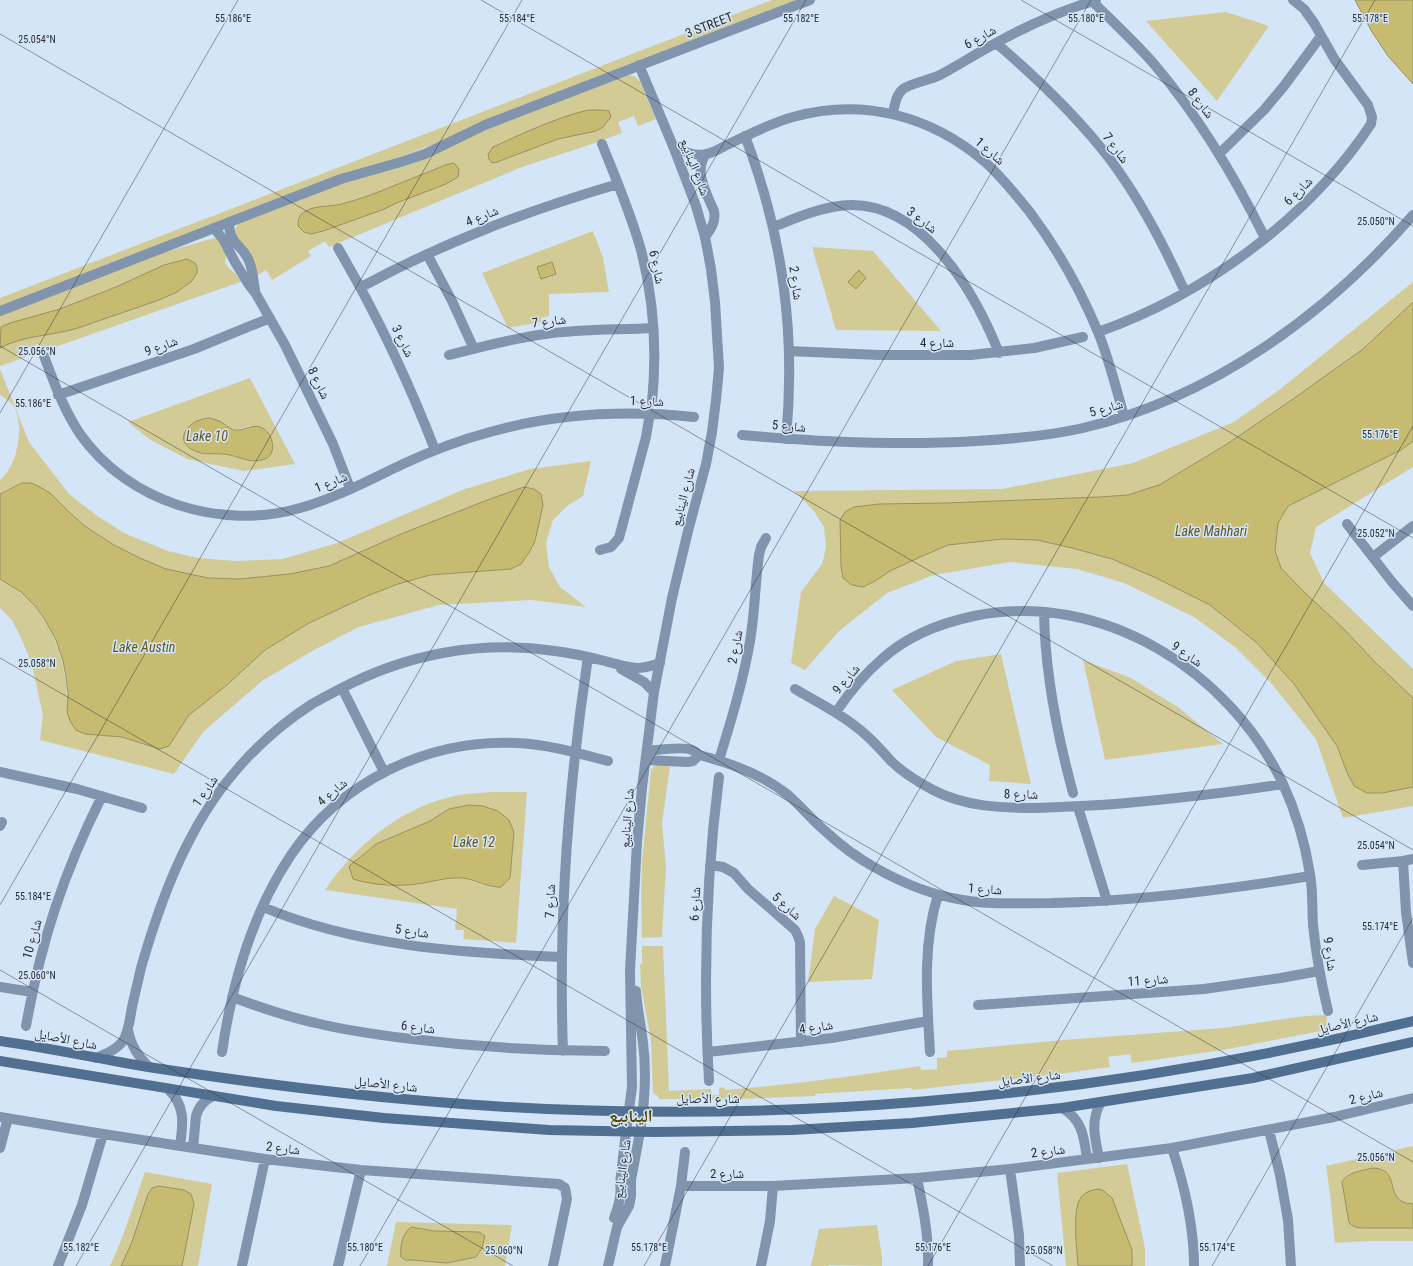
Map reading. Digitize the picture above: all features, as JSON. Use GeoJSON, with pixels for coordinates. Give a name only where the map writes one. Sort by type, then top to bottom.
{"type":"FeatureCollection","features":[{"type":"Feature","properties":{"kind":"main road","name":"شارع الأصايل"},"geometry":{"type":"LineString","coordinates":[[0,1041],[149,1067],[243,1081],[412,1100],[520,1108],[629,1112],[728,1112],[817,1109],[914,1103],[1007,1094],[1092,1083],[1230,1061],[1413,1021]]}},
{"type":"Feature","properties":{"kind":"main road"},"geometry":{"type":"LineString","coordinates":[[0,1061],[276,1106],[384,1118],[511,1128],[626,1132],[792,1130],[851,1128],[1062,1108],[1253,1078],[1413,1042]]}},
{"type":"Feature","properties":{"kind":"street","name":"3 STREET"},"geometry":{"type":"LineString","coordinates":[[0,310],[341,178],[419,156],[485,125],[810,0]]}},
{"type":"Feature","properties":{"kind":"street","name":"شارع 6"},"geometry":{"type":"LineString","coordinates":[[1098,332],[1144,314],[1185,292],[1225,268],[1265,238],[1317,191],[1343,161],[1371,124],[1372,117],[1368,104],[1343,72],[1304,9],[1293,0]]}},
{"type":"Feature","properties":{"kind":"street","name":"شارع 6"},"geometry":{"type":"LineString","coordinates":[[893,113],[898,95],[904,88],[939,75],[996,43],[1051,16],[1094,1]]}},
{"type":"Feature","properties":{"kind":"street","name":"شارع 8"},"geometry":{"type":"LineString","coordinates":[[1094,1],[1166,78],[1200,124],[1220,153],[1245,196],[1265,238]]}},
{"type":"Feature","properties":{"kind":"street"},"geometry":{"type":"LineString","coordinates":[[1220,153],[1264,110],[1321,36]]}},
{"type":"Feature","properties":{"kind":"street","name":"شارع 7"},"geometry":{"type":"LineString","coordinates":[[996,43],[1027,69],[1056,97],[1084,127],[1109,158],[1151,223],[1185,292]]}},
{"type":"Feature","properties":{"kind":"street","name":"شارع الينابيع"},"geometry":{"type":"LineString","coordinates":[[608,1266],[615,1222],[612,1209],[615,1191],[620,1183],[632,1087],[630,982],[637,842],[646,756],[654,692],[680,564],[706,464],[712,432],[718,368],[718,335],[712,269],[705,237],[696,206],[673,146],[639,66]]}},
{"type":"Feature","properties":{"kind":"street","name":"شارع 1"},"geometry":{"type":"LineString","coordinates":[[706,154],[768,125],[793,117],[818,112],[864,109],[893,113],[927,124],[950,137],[986,162],[1034,218],[1055,248],[1083,299],[1098,332],[1124,416]]}},
{"type":"Feature","properties":{"kind":"street","name":"شارع 2"},"geometry":{"type":"LineString","coordinates":[[745,136],[773,227],[784,288],[788,321],[789,351],[789,394],[786,439]]}},
{"type":"Feature","properties":{"kind":"street","name":"شارع 6"},"geometry":{"type":"LineString","coordinates":[[602,144],[630,218],[640,250],[651,300],[655,371],[652,402]]}},
{"type":"Feature","properties":{"kind":"street"},"geometry":{"type":"LineString","coordinates":[[673,146],[690,153],[706,154],[701,163],[700,174],[715,217],[705,237]]}},
{"type":"Feature","properties":{"kind":"street","name":"شارع 4"},"geometry":{"type":"LineString","coordinates":[[361,287],[427,254],[472,234],[517,216],[579,195],[618,184]]}},
{"type":"Feature","properties":{"kind":"street","name":"شارع 3"},"geometry":{"type":"LineString","coordinates":[[773,227],[817,210],[840,205],[862,206],[877,209],[903,219],[933,244],[963,282],[979,308],[999,353]]}},
{"type":"Feature","properties":{"kind":"street","name":"شارع 5"},"geometry":{"type":"LineString","coordinates":[[742,434],[786,439],[862,443],[991,440],[1021,438],[1063,432],[1145,410],[1205,382],[1282,335],[1333,295],[1358,273],[1413,215]]}},
{"type":"Feature","properties":{"kind":"street","name":"شارع 8"},"geometry":{"type":"LineString","coordinates":[[229,222],[232,240],[242,250],[250,262],[256,294]]}},
{"type":"Feature","properties":{"kind":"street"},"geometry":{"type":"LineString","coordinates":[[214,228],[223,239],[231,255]]}},
{"type":"Feature","properties":{"kind":"street","name":"شارع 3"},"geometry":{"type":"LineString","coordinates":[[338,248],[361,287],[390,344],[436,450]]}},
{"type":"Feature","properties":{"kind":"street"},"geometry":{"type":"LineString","coordinates":[[242,250],[234,251],[229,260],[230,265],[236,272],[241,273],[247,272],[251,269]]}},
{"type":"Feature","properties":{"kind":"street"},"geometry":{"type":"LineString","coordinates":[[427,254],[452,301],[474,349]]}},
{"type":"Feature","properties":{"kind":"street","name":"شارع 8"},"geometry":{"type":"LineString","coordinates":[[241,273],[256,294],[286,345],[333,444],[350,488]]}},
{"type":"Feature","properties":{"kind":"street","name":"شارع 9"},"geometry":{"type":"LineString","coordinates":[[58,395],[194,348],[270,318]]}},
{"type":"Feature","properties":{"kind":"street","name":"شارع 7"},"geometry":{"type":"LineString","coordinates":[[449,355],[515,339],[547,334],[653,328]]}},
{"type":"Feature","properties":{"kind":"street","name":"شارع 4"},"geometry":{"type":"LineString","coordinates":[[789,351],[912,356],[971,355],[1034,348],[1083,337]]}},
{"type":"Feature","properties":{"kind":"street","name":"شارع 1"},"geometry":{"type":"LineString","coordinates":[[44,356],[58,395],[69,416],[81,435],[96,453],[113,468],[142,489],[178,505],[219,515],[268,515],[300,508],[333,496],[436,450],[489,432],[547,420],[602,414],[650,413],[694,417]]}},
{"type":"Feature","properties":{"kind":"street"},"geometry":{"type":"LineString","coordinates":[[600,550],[611,547],[619,538],[644,447],[650,413]]}},
{"type":"Feature","properties":{"kind":"street"},"geometry":{"type":"LineString","coordinates":[[1347,524],[1392,582],[1413,606]]}},
{"type":"Feature","properties":{"kind":"street"},"geometry":{"type":"LineString","coordinates":[[1373,557],[1413,526]]}},
{"type":"Feature","properties":{"kind":"street","name":"شارع 2"},"geometry":{"type":"LineString","coordinates":[[719,760],[740,689],[754,614],[758,555],[766,538]]}},
{"type":"Feature","properties":{"kind":"street","name":"شارع 9"},"geometry":{"type":"LineString","coordinates":[[836,712],[865,674],[883,657],[919,634],[960,618],[982,614],[1010,611],[1044,612],[1085,618],[1108,625],[1131,635],[1177,661],[1215,692],[1239,717],[1265,752],[1283,784],[1300,829],[1310,876],[1313,924],[1319,971],[1328,1011]]}},
{"type":"Feature","properties":{"kind":"street"},"geometry":{"type":"LineString","coordinates":[[1044,612],[1046,658],[1062,747],[1073,793]]}},
{"type":"Feature","properties":{"kind":"street","name":"شارع 1"},"geometry":{"type":"LineString","coordinates":[[96,1058],[107,1054],[118,1046],[128,1030],[138,979],[157,918],[186,846],[224,786],[243,762],[265,740],[289,720],[314,703],[361,678],[403,662],[425,656],[470,648],[526,648],[555,651],[637,668],[660,663]]}},
{"type":"Feature","properties":{"kind":"street"},"geometry":{"type":"LineString","coordinates":[[574,752],[588,657]]}},
{"type":"Feature","properties":{"kind":"street","name":"شارع 1"},"geometry":{"type":"LineString","coordinates":[[606,661],[636,677],[654,692]]}},
{"type":"Feature","properties":{"kind":"street"},"geometry":{"type":"LineString","coordinates":[[342,688],[384,772]]}},
{"type":"Feature","properties":{"kind":"street","name":"شارع 8"},"geometry":{"type":"LineString","coordinates":[[795,690],[836,712],[866,734],[910,777],[934,790],[961,801],[983,806],[1006,808],[1078,807],[1180,798],[1283,784]]}},
{"type":"Feature","properties":{"kind":"street","name":"شارع 4"},"geometry":{"type":"LineString","coordinates":[[222,1052],[232,997],[244,956],[263,907],[282,869],[298,845],[328,812],[346,797],[384,772],[404,763],[429,754],[473,745],[502,743],[531,744],[574,752],[608,761]]}},
{"type":"Feature","properties":{"kind":"street","name":"شارع 7"},"geometry":{"type":"LineString","coordinates":[[563,1051],[561,957],[565,853],[574,752]]}},
{"type":"Feature","properties":{"kind":"street","name":"شارع 1"},"geometry":{"type":"LineString","coordinates":[[646,756],[688,762],[693,761],[699,756],[719,760],[755,774],[782,791],[802,807],[822,829],[845,848],[872,866],[904,883],[938,895],[964,900],[990,903],[1107,901],[1163,897],[1222,890],[1310,876]]}},
{"type":"Feature","properties":{"kind":"street"},"geometry":{"type":"LineString","coordinates":[[0,772],[53,783],[142,808]]}},
{"type":"Feature","properties":{"kind":"street","name":"شارع 6"},"geometry":{"type":"LineString","coordinates":[[710,1081],[706,950],[713,824],[719,776]]}},
{"type":"Feature","properties":{"kind":"street","name":"شارع 10"},"geometry":{"type":"LineString","coordinates":[[26,1026],[32,992],[45,937],[64,881],[87,825],[102,796]]}},
{"type":"Feature","properties":{"kind":"street"},"geometry":{"type":"LineString","coordinates":[[1078,807],[1107,901]]}},
{"type":"Feature","properties":{"kind":"street"},"geometry":{"type":"LineString","coordinates":[[1362,865],[1408,860],[1406,912],[1413,961]]}},
{"type":"Feature","properties":{"kind":"street","name":"شارع 5"},"geometry":{"type":"LineString","coordinates":[[710,865],[723,867],[734,873],[795,930],[800,942],[801,1042]]}},
{"type":"Feature","properties":{"kind":"street"},"geometry":{"type":"LineString","coordinates":[[930,1052],[928,1022],[928,943],[931,919],[938,895]]}},
{"type":"Feature","properties":{"kind":"street","name":"شارع 5"},"geometry":{"type":"LineString","coordinates":[[263,907],[308,924],[335,931],[383,940],[454,950],[561,957]]}},
{"type":"Feature","properties":{"kind":"street","name":"شارع الينابيع"},"geometry":{"type":"LineString","coordinates":[[615,1222],[629,1206],[645,1095],[644,1050],[636,996],[635,957],[632,945]]}},
{"type":"Feature","properties":{"kind":"street","name":"شارع 11"},"geometry":{"type":"LineString","coordinates":[[978,1005],[1204,989],[1319,971]]}},
{"type":"Feature","properties":{"kind":"street"},"geometry":{"type":"LineString","coordinates":[[0,987],[32,992]]}},
{"type":"Feature","properties":{"kind":"street","name":"شارع 6"},"geometry":{"type":"LineString","coordinates":[[232,997],[273,1012],[357,1032],[454,1045],[509,1049],[605,1051]]}},
{"type":"Feature","properties":{"kind":"street","name":"شارع 4"},"geometry":{"type":"LineString","coordinates":[[708,1052],[862,1034],[928,1022]]}},
{"type":"Feature","properties":{"kind":"street","name":"شارع 1"},"geometry":{"type":"LineString","coordinates":[[128,1030],[130,1040],[136,1052],[149,1067]]}},
{"type":"Feature","properties":{"kind":"street"},"geometry":{"type":"LineString","coordinates":[[168,1089],[176,1098],[182,1114],[183,1122],[177,1146]]}},
{"type":"Feature","properties":{"kind":"street"},"geometry":{"type":"LineString","coordinates":[[193,1148],[196,1116],[200,1106],[213,1096]]}},
{"type":"Feature","properties":{"kind":"street","name":"شارع 2"},"geometry":{"type":"LineString","coordinates":[[681,1186],[773,1186],[917,1178],[1085,1160],[1172,1148],[1269,1130],[1334,1117],[1413,1098]]}},
{"type":"Feature","properties":{"kind":"street"},"geometry":{"type":"LineString","coordinates":[[1099,1158],[1093,1124],[1095,1113],[1100,1102]]}},
{"type":"Feature","properties":{"kind":"street"},"geometry":{"type":"LineString","coordinates":[[1062,1108],[1072,1116],[1079,1126],[1079,1138],[1085,1160]]}},
{"type":"Feature","properties":{"kind":"street"},"geometry":{"type":"LineString","coordinates":[[182,1114],[196,1116]]}},
{"type":"Feature","properties":{"kind":"street"},"geometry":{"type":"LineString","coordinates":[[0,1148],[4,1117]]}},
{"type":"Feature","properties":{"kind":"street","name":"شارع 2"},"geometry":{"type":"LineString","coordinates":[[4,1117],[265,1159],[361,1170],[555,1184],[565,1188],[567,1199],[553,1266]]}},
{"type":"Feature","properties":{"kind":"street"},"geometry":{"type":"LineString","coordinates":[[1079,1126],[1093,1124]]}},
{"type":"Feature","properties":{"kind":"street"},"geometry":{"type":"LineString","coordinates":[[1269,1130],[1280,1175],[1288,1220],[1291,1266]]}},
{"type":"Feature","properties":{"kind":"street"},"geometry":{"type":"LineString","coordinates":[[58,1266],[82,1206],[103,1134]]}},
{"type":"Feature","properties":{"kind":"street"},"geometry":{"type":"LineString","coordinates":[[1172,1148],[1182,1178],[1189,1208],[1193,1240],[1194,1266]]}},
{"type":"Feature","properties":{"kind":"street"},"geometry":{"type":"LineString","coordinates":[[665,1266],[681,1186],[685,1152]]}},
{"type":"Feature","properties":{"kind":"street"},"geometry":{"type":"LineString","coordinates":[[242,1266],[265,1159]]}},
{"type":"Feature","properties":{"kind":"street"},"geometry":{"type":"LineString","coordinates":[[1010,1169],[1019,1235],[1020,1266]]}},
{"type":"Feature","properties":{"kind":"street"},"geometry":{"type":"LineString","coordinates":[[338,1266],[361,1170]]}},
{"type":"Feature","properties":{"kind":"street"},"geometry":{"type":"LineString","coordinates":[[917,1178],[926,1226],[928,1266]]}},
{"type":"Feature","properties":{"kind":"street"},"geometry":{"type":"LineString","coordinates":[[620,1183],[631,1186]]}},
{"type":"Feature","properties":{"kind":"street"},"geometry":{"type":"LineString","coordinates":[[761,1266],[770,1220],[773,1186]]}},
{"type":"Feature","properties":{"kind":"shaded area"},"geometry":{"type":"Polygon","coordinates":[[[772,0],[810,0],[0,311],[0,298],[772,0]]]}},
{"type":"Feature","properties":{"kind":"shaded area"},"geometry":{"type":"Polygon","coordinates":[[[1226,12],[1269,26],[1217,101],[1146,21],[1226,12]]]}},
{"type":"Feature","properties":{"kind":"shaded area"},"geometry":{"type":"Polygon","coordinates":[[[628,75],[634,76],[640,81],[656,119],[638,126],[634,116],[618,122],[622,133],[522,167],[329,247],[325,241],[308,251],[311,256],[272,280],[266,270],[255,277],[237,241],[235,229],[238,224],[344,183],[409,165],[438,153],[476,134],[628,75]]]}},
{"type":"Feature","properties":{"kind":"shaded area"},"geometry":{"type":"Polygon","coordinates":[[[593,231],[603,258],[609,292],[549,294],[549,316],[541,318],[541,322],[508,328],[482,273],[593,231]]]}},
{"type":"Feature","properties":{"kind":"shaded area"},"geometry":{"type":"Polygon","coordinates":[[[214,238],[220,240],[226,253],[225,263],[243,281],[41,352],[38,344],[23,350],[26,357],[0,366],[0,316],[158,254],[214,238]]]}},
{"type":"Feature","properties":{"kind":"shaded area"},"geometry":{"type":"Polygon","coordinates":[[[812,247],[873,251],[941,331],[836,330],[812,247]]]}},
{"type":"Feature","properties":{"kind":"shaded area"},"geometry":{"type":"Polygon","coordinates":[[[1413,282],[1413,302],[1363,349],[1227,444],[1159,485],[1128,495],[1099,497],[879,504],[845,512],[840,520],[840,551],[875,581],[890,571],[948,545],[1003,539],[1037,540],[1112,559],[1154,577],[1210,605],[1257,643],[1294,684],[1337,746],[1346,770],[1367,793],[1382,793],[1413,787],[1413,806],[1343,818],[1316,739],[1272,684],[1235,647],[1194,617],[1124,583],[1077,569],[1010,562],[934,575],[887,593],[839,631],[805,670],[791,663],[801,592],[822,564],[826,548],[824,527],[813,510],[794,491],[1002,489],[1133,463],[1234,422],[1279,390],[1413,282]]]}},
{"type":"Feature","properties":{"kind":"shaded area"},"geometry":{"type":"Polygon","coordinates":[[[0,369],[29,442],[69,494],[96,515],[124,533],[168,551],[198,558],[236,561],[283,559],[337,543],[465,489],[530,469],[591,461],[583,496],[567,506],[553,520],[546,543],[549,567],[560,587],[586,607],[531,600],[439,605],[359,627],[314,650],[262,681],[203,732],[174,774],[40,740],[43,715],[32,665],[12,620],[0,608],[0,579],[17,590],[31,603],[43,618],[53,635],[60,653],[64,672],[67,692],[67,712],[85,734],[122,737],[160,749],[169,746],[188,716],[228,684],[265,650],[309,623],[367,596],[398,584],[430,575],[511,569],[521,564],[439,520],[401,534],[329,566],[290,574],[240,579],[208,578],[166,569],[114,545],[86,527],[69,512],[8,489],[0,494],[0,480],[11,466],[18,446],[19,425],[13,405],[0,395],[0,369]]]}},
{"type":"Feature","properties":{"kind":"shaded area"},"geometry":{"type":"Polygon","coordinates":[[[250,378],[295,464],[244,471],[187,459],[149,439],[128,422],[250,378]],[[218,421],[192,449],[204,453],[226,454],[252,460],[265,459],[270,455],[272,451],[250,426],[234,429],[218,421]]]}},
{"type":"Feature","properties":{"kind":"shaded area"},"geometry":{"type":"Polygon","coordinates":[[[1413,441],[1413,467],[1316,527],[1310,553],[1324,583],[1413,669],[1413,698],[1281,568],[1275,551],[1278,523],[1288,506],[1401,450],[1413,441]]]}},
{"type":"Feature","properties":{"kind":"shaded area"},"geometry":{"type":"Polygon","coordinates":[[[1001,654],[1031,784],[989,781],[990,765],[936,737],[892,690],[956,661],[1001,654]]]}},
{"type":"Feature","properties":{"kind":"shaded area"},"geometry":{"type":"Polygon","coordinates":[[[1083,660],[1131,678],[1179,708],[1223,744],[1105,760],[1083,660]]]}},
{"type":"Feature","properties":{"kind":"shaded area"},"geometry":{"type":"Polygon","coordinates":[[[658,765],[670,766],[662,823],[666,867],[662,937],[642,938],[642,861],[651,770],[653,767],[658,765]]]}},
{"type":"Feature","properties":{"kind":"shaded area"},"geometry":{"type":"Polygon","coordinates":[[[489,792],[527,792],[516,943],[463,939],[464,930],[455,930],[457,909],[325,890],[351,857],[383,829],[401,817],[439,800],[464,794],[489,792]],[[469,805],[449,809],[430,821],[376,844],[368,851],[386,886],[418,884],[445,878],[463,878],[494,888],[510,878],[514,832],[509,820],[498,811],[483,806],[469,805]]]}},
{"type":"Feature","properties":{"kind":"shaded area"},"geometry":{"type":"Polygon","coordinates":[[[834,896],[879,920],[872,979],[808,982],[815,929],[834,896]]]}},
{"type":"Feature","properties":{"kind":"shaded area"},"geometry":{"type":"Polygon","coordinates":[[[642,946],[663,946],[669,1091],[711,1089],[712,1095],[719,1095],[719,1088],[724,1087],[725,1090],[774,1086],[920,1066],[921,1070],[937,1069],[937,1058],[947,1057],[947,1051],[1063,1040],[1223,1028],[1305,1016],[1327,1015],[1326,1030],[1223,1050],[1132,1063],[1130,1054],[1108,1057],[1110,1067],[1085,1071],[912,1090],[911,1088],[815,1094],[815,1096],[739,1099],[659,1099],[658,1096],[653,1093],[651,1040],[641,986],[640,965],[642,963],[642,946]]]}},
{"type":"Feature","properties":{"kind":"shaded area"},"geometry":{"type":"Polygon","coordinates":[[[1413,1146],[1413,1204],[1405,1203],[1399,1200],[1396,1196],[1388,1174],[1383,1169],[1362,1170],[1351,1174],[1343,1180],[1349,1223],[1355,1227],[1362,1228],[1413,1228],[1413,1241],[1335,1243],[1326,1166],[1413,1146]]]}},
{"type":"Feature","properties":{"kind":"shaded area"},"geometry":{"type":"Polygon","coordinates":[[[1127,1164],[1145,1248],[1145,1266],[1066,1266],[1057,1173],[1127,1164]]]}},
{"type":"Feature","properties":{"kind":"shaded area"},"geometry":{"type":"Polygon","coordinates":[[[145,1172],[212,1184],[198,1266],[110,1266],[121,1241],[145,1172]]]}},
{"type":"Feature","properties":{"kind":"shaded area"},"geometry":{"type":"Polygon","coordinates":[[[396,1222],[512,1225],[505,1266],[387,1266],[396,1222]],[[411,1227],[405,1260],[447,1263],[475,1257],[469,1231],[434,1231],[411,1227]]]}},
{"type":"Feature","properties":{"kind":"shaded area"},"geometry":{"type":"Polygon","coordinates":[[[877,1225],[882,1266],[811,1266],[819,1229],[877,1225]]]}},
{"type":"Feature","properties":{"kind":"water"},"geometry":{"type":"Polygon","coordinates":[[[1355,0],[1413,0],[1413,84],[1388,56],[1372,32],[1355,0]]]}},
{"type":"Feature","properties":{"kind":"water"},"geometry":{"type":"Polygon","coordinates":[[[588,110],[609,111],[611,117],[603,127],[596,131],[558,139],[497,162],[492,163],[489,159],[488,154],[493,147],[528,131],[588,110]]]}},
{"type":"Feature","properties":{"kind":"water"},"geometry":{"type":"Polygon","coordinates":[[[454,163],[459,169],[458,177],[446,184],[382,210],[311,234],[304,232],[298,226],[300,215],[310,209],[353,201],[387,189],[445,165],[454,163]]]}},
{"type":"Feature","properties":{"kind":"water"},"geometry":{"type":"Polygon","coordinates":[[[187,259],[195,263],[197,273],[192,281],[177,292],[159,300],[78,328],[28,338],[0,348],[1,327],[60,309],[116,287],[164,265],[187,259]]]}},
{"type":"Feature","properties":{"kind":"water"},"geometry":{"type":"Polygon","coordinates":[[[552,262],[556,274],[541,279],[537,267],[552,262]]]}},
{"type":"Feature","properties":{"kind":"water"},"geometry":{"type":"Polygon","coordinates":[[[859,270],[866,278],[856,289],[848,282],[859,270]]]}},
{"type":"Feature","properties":{"kind":"water","name":"Lake Mahhari"},"geometry":{"type":"Polygon","coordinates":[[[1413,302],[1413,441],[1401,450],[1288,506],[1278,523],[1275,551],[1281,568],[1413,698],[1413,787],[1382,793],[1367,793],[1354,786],[1337,746],[1294,684],[1257,643],[1210,605],[1154,577],[1112,559],[1037,540],[1003,539],[948,545],[890,571],[863,587],[852,585],[843,578],[841,566],[840,520],[845,512],[854,507],[879,504],[946,503],[1128,495],[1159,485],[1227,444],[1363,349],[1413,302]]]}},
{"type":"Feature","properties":{"kind":"water","name":"Lake 10"},"geometry":{"type":"Polygon","coordinates":[[[210,418],[235,430],[257,426],[264,429],[268,433],[272,442],[273,447],[270,455],[258,461],[253,461],[226,454],[201,453],[190,448],[185,443],[185,432],[189,427],[201,419],[210,418]]]}},
{"type":"Feature","properties":{"kind":"water","name":"Lake Austin"},"geometry":{"type":"Polygon","coordinates":[[[22,483],[31,483],[50,493],[86,527],[114,545],[166,569],[208,578],[240,579],[290,574],[329,566],[401,534],[524,487],[534,489],[541,494],[543,505],[535,541],[521,564],[511,569],[430,575],[398,584],[367,596],[309,623],[265,650],[228,684],[188,716],[169,746],[160,749],[122,737],[85,734],[76,730],[70,721],[67,712],[68,694],[66,677],[63,661],[56,640],[44,618],[35,606],[21,592],[0,579],[0,494],[22,483]]]}},
{"type":"Feature","properties":{"kind":"water","name":"Lake 12"},"geometry":{"type":"Polygon","coordinates":[[[469,805],[483,806],[498,811],[509,820],[514,832],[510,878],[501,887],[491,886],[462,878],[450,878],[417,884],[401,885],[368,883],[353,879],[349,866],[376,844],[430,821],[449,809],[469,805]]]}},
{"type":"Feature","properties":{"kind":"water"},"geometry":{"type":"Polygon","coordinates":[[[1372,1168],[1382,1170],[1387,1173],[1391,1179],[1394,1192],[1398,1198],[1403,1202],[1413,1204],[1413,1228],[1362,1228],[1355,1227],[1349,1223],[1342,1182],[1351,1174],[1372,1168]]]}},
{"type":"Feature","properties":{"kind":"water"},"geometry":{"type":"Polygon","coordinates":[[[159,1186],[184,1190],[191,1194],[194,1204],[182,1266],[121,1266],[132,1242],[148,1194],[152,1188],[159,1186]]]}},
{"type":"Feature","properties":{"kind":"water"},"geometry":{"type":"Polygon","coordinates":[[[1099,1189],[1104,1191],[1112,1198],[1132,1250],[1132,1266],[1078,1266],[1076,1213],[1078,1205],[1080,1199],[1086,1193],[1099,1189]]]}},
{"type":"Feature","properties":{"kind":"water"},"geometry":{"type":"Polygon","coordinates":[[[411,1227],[434,1231],[479,1232],[485,1236],[482,1248],[476,1257],[447,1263],[405,1260],[401,1257],[401,1244],[411,1227]]]}},
{"type":"Feature","properties":{"kind":"district","name":"الينابيع"},"geometry":{"type":"Point","coordinates":[631,1116]}}]}
